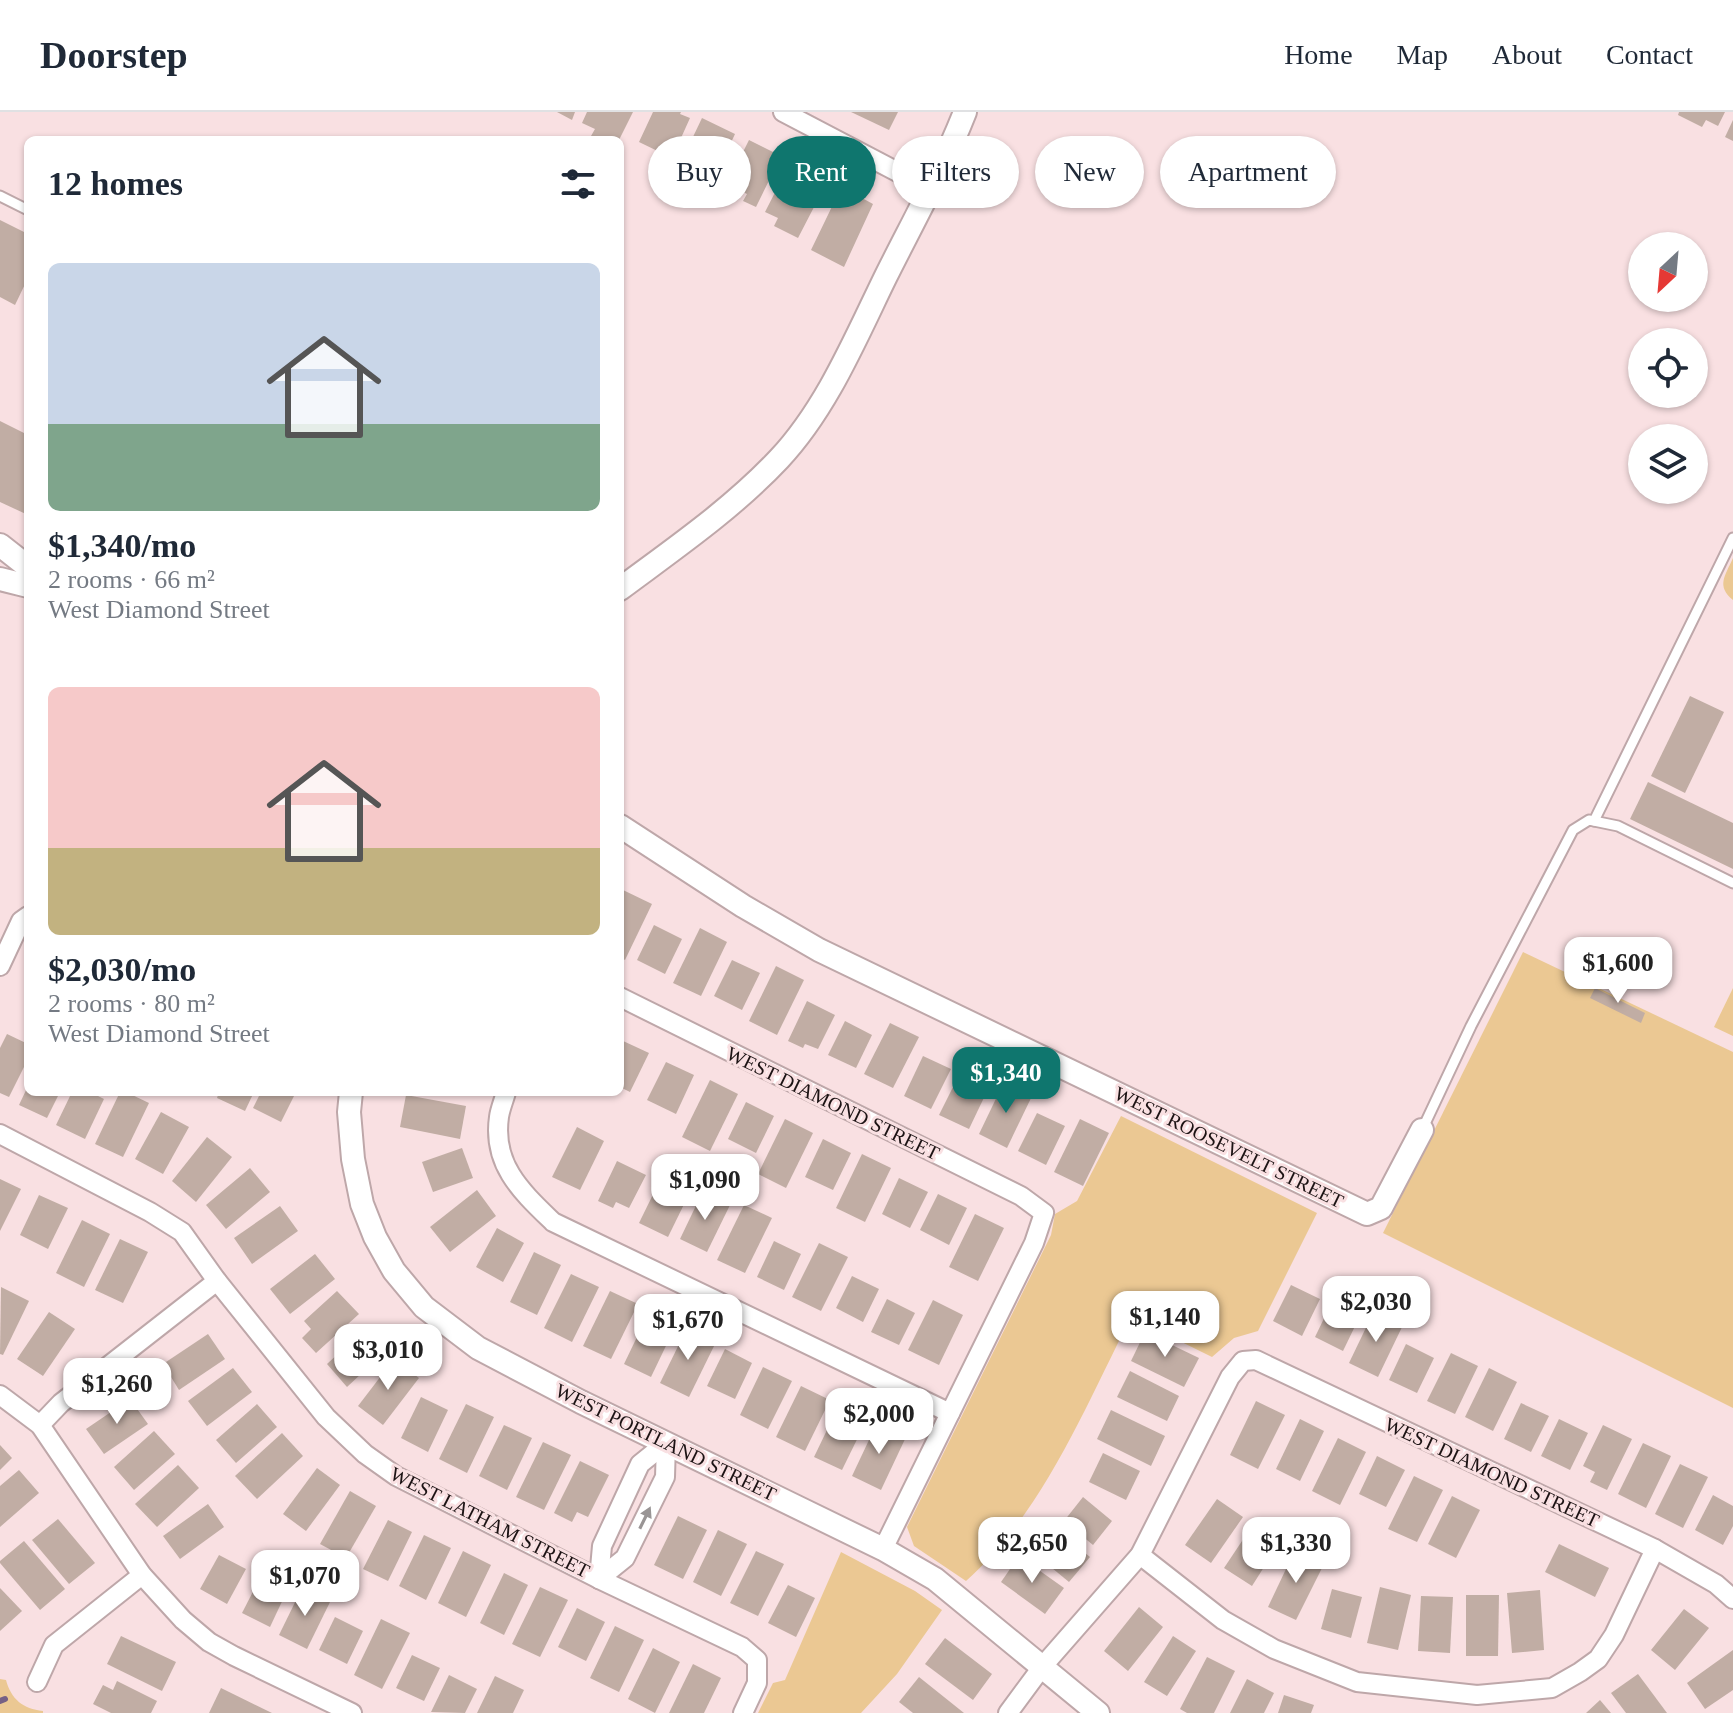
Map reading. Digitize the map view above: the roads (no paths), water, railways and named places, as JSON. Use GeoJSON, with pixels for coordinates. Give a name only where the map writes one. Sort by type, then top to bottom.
{"type":"FeatureCollection","features":[{"type":"Feature","properties":{"kind":"street"},"geometry":{"type":"LineString","coordinates":[[954,136],[965,112]]}},
{"type":"Feature","properties":{"kind":"street"},"geometry":{"type":"LineString","coordinates":[[790,114],[892,169]]}},
{"type":"Feature","properties":{"kind":"street"},"geometry":{"type":"LineString","coordinates":[[624,586],[736,500],[782,456],[838,373],[920,208]]}},
{"type":"Feature","properties":{"kind":"street"},"geometry":{"type":"LineString","coordinates":[[0,545],[24,564]]}},
{"type":"Feature","properties":{"kind":"street"},"geometry":{"type":"LineString","coordinates":[[0,579],[24,585]]}},
{"type":"Feature","properties":{"kind":"street","name":"WEST ROOSEVELT STREET"},"geometry":{"type":"LineString","coordinates":[[624,829],[743,906],[819,950],[1367,1214],[1381,1208],[1422,1130]]}},
{"type":"Feature","properties":{"kind":"street"},"geometry":{"type":"LineString","coordinates":[[0,966],[24,919]]}},
{"type":"Feature","properties":{"kind":"street","name":"WEST DIAMOND STREET"},"geometry":{"type":"LineString","coordinates":[[624,999],[1021,1196],[1044,1213],[1034,1243],[950,1413]]}},
{"type":"Feature","properties":{"kind":"street","name":"WEST PORTLAND STREET"},"geometry":{"type":"LineString","coordinates":[[351,1096],[353,1159],[362,1204],[375,1237],[394,1271],[424,1307],[478,1348],[581,1402],[883,1549],[935,1579],[1098,1713]]}},
{"type":"Feature","properties":{"kind":"street"},"geometry":{"type":"LineString","coordinates":[[505,1096],[498,1117],[500,1153],[517,1187],[553,1222],[950,1413],[883,1549]]}},
{"type":"Feature","properties":{"kind":"street","name":"WEST LATHAM STREET"},"geometry":{"type":"LineString","coordinates":[[0,1134],[91,1180],[182,1232],[217,1281],[326,1417],[365,1454],[396,1476],[742,1647],[757,1660],[757,1683],[743,1713]]}},
{"type":"Feature","properties":{"kind":"street"},"geometry":{"type":"LineString","coordinates":[[40,1425],[61,1403],[217,1281]]}},
{"type":"Feature","properties":{"kind":"street","name":"WEST DIAMOND STREET"},"geometry":{"type":"LineString","coordinates":[[1140,1555],[1230,1377],[1243,1361],[1256,1360],[1655,1549],[1716,1584],[1733,1599]]}},
{"type":"Feature","properties":{"kind":"street"},"geometry":{"type":"LineString","coordinates":[[0,1395],[40,1425],[142,1575],[183,1620],[209,1642],[328,1708],[352,1713]]}},
{"type":"Feature","properties":{"kind":"street"},"geometry":{"type":"LineString","coordinates":[[599,1579],[602,1546],[640,1464],[666,1443]]}},
{"type":"Feature","properties":{"kind":"street"},"geometry":{"type":"LineString","coordinates":[[599,1579],[625,1558],[665,1477],[666,1443]]}},
{"type":"Feature","properties":{"kind":"street"},"geometry":{"type":"LineString","coordinates":[[1008,1713],[1042,1667],[1140,1555],[1223,1620],[1274,1649],[1357,1682],[1477,1695],[1552,1688],[1598,1659],[1614,1635],[1655,1549]]}},
{"type":"Feature","properties":{"kind":"street"},"geometry":{"type":"LineString","coordinates":[[37,1682],[54,1645],[142,1575]]}},
{"type":"Feature","properties":{"kind":"lane"},"geometry":{"type":"LineString","coordinates":[[0,196],[24,208]]}},
{"type":"Feature","properties":{"kind":"lane"},"geometry":{"type":"LineString","coordinates":[[1594,821],[1733,538]]}},
{"type":"Feature","properties":{"kind":"lane"},"geometry":{"type":"LineString","coordinates":[[1422,1130],[1471,1026],[1573,830],[1589,820],[1618,826],[1733,883]]}},
{"type":"Feature","properties":{"kind":"waterway"},"geometry":{"type":"LineString","coordinates":[[0,1701],[5,1699]]}}]}
